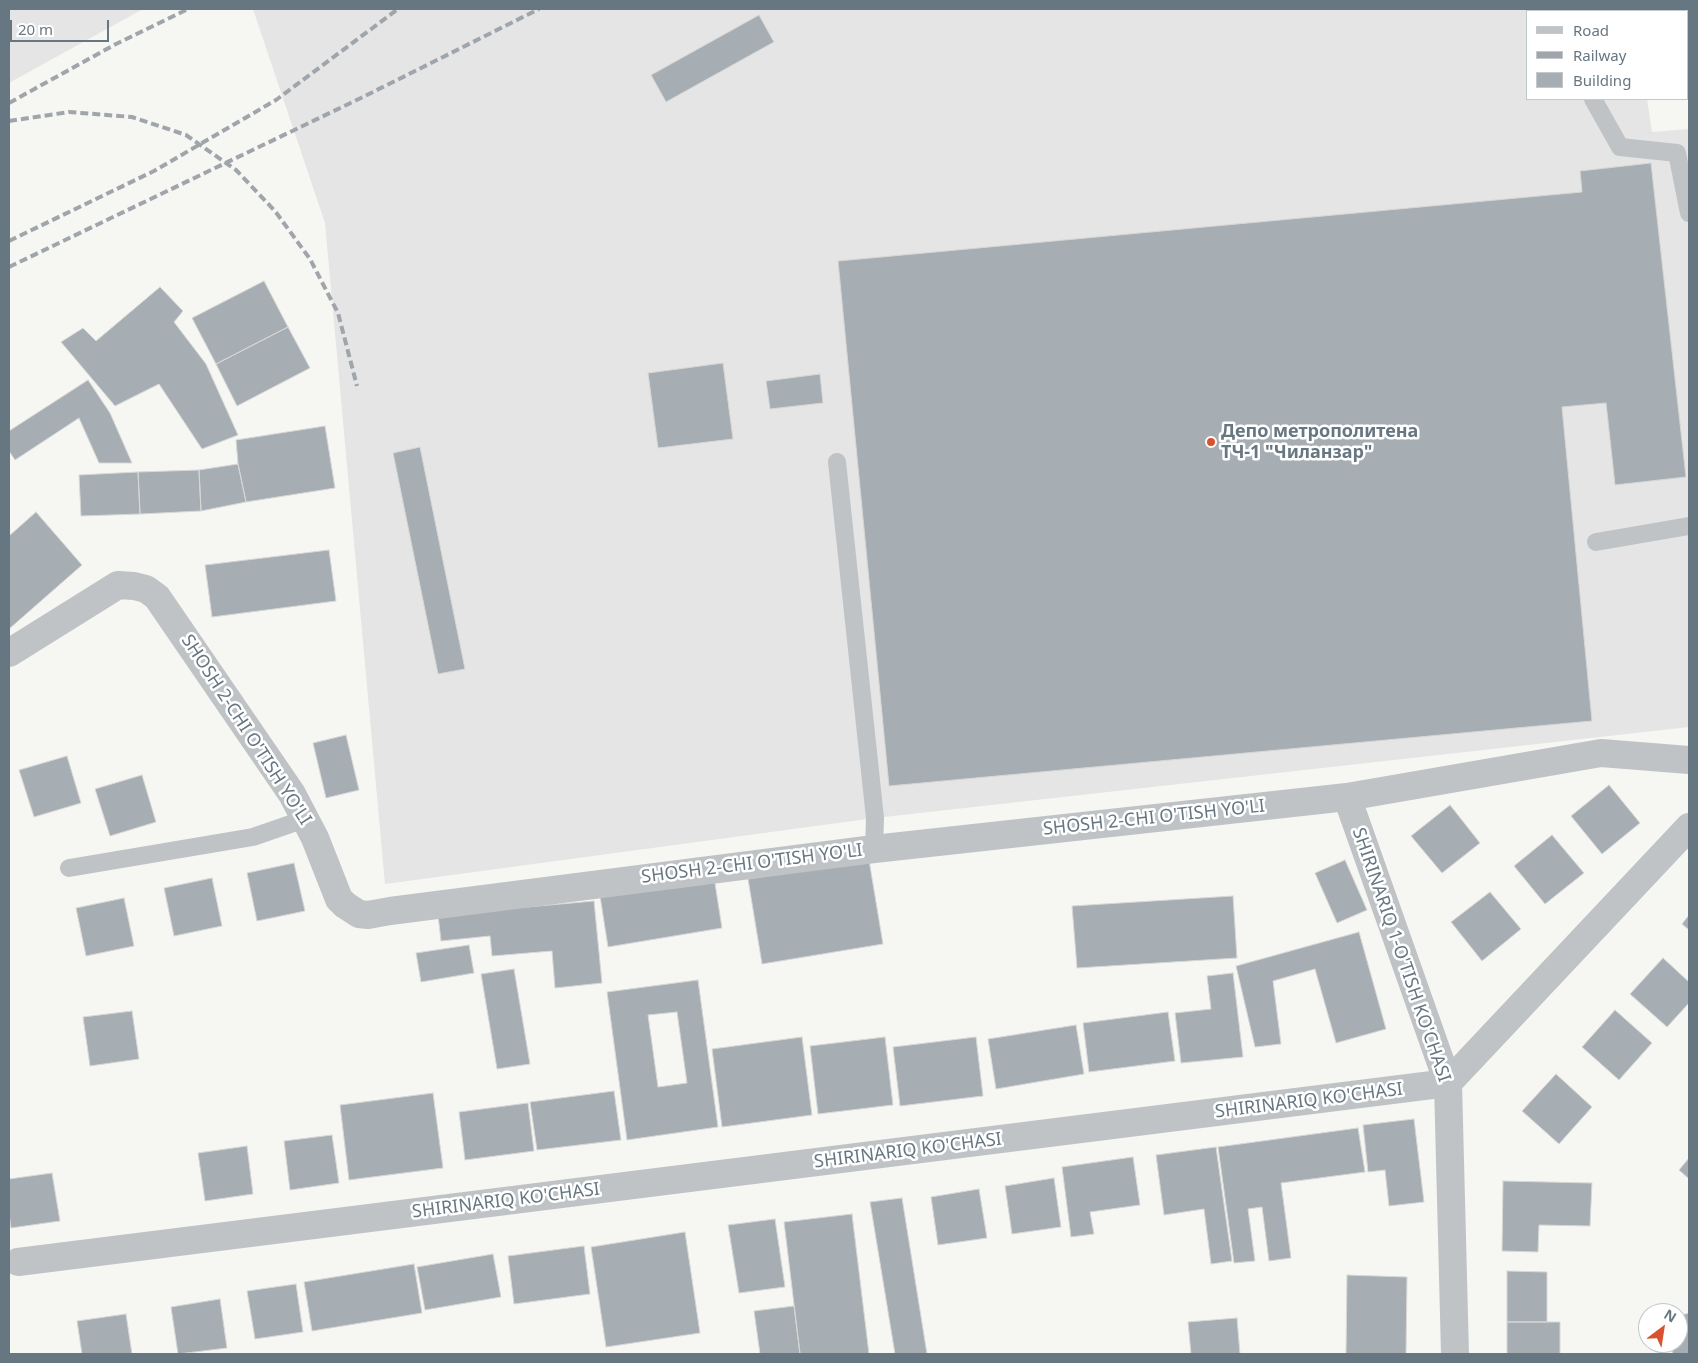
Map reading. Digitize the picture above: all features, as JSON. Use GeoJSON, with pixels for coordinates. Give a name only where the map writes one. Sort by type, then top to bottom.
{"type":"FeatureCollection","features":[{"type":"Feature","properties":{"kind":"street","name":"SHOSH 2-CHI O'TISH YO'LI"},"geometry":{"type":"LineString","coordinates":[[9,653],[118,586],[134,586],[146,589],[157,597],[292,794],[315,838],[339,899],[359,914],[368,915],[410,908],[874,849],[1347,797],[1601,753],[1689,760]]}},
{"type":"Feature","properties":{"kind":"street","name":"SHIRINARIQ 1-O'TISH KO'CHASI"},"geometry":{"type":"LineString","coordinates":[[1347,797],[1448,1083],[1455,1354]]}},
{"type":"Feature","properties":{"kind":"street"},"geometry":{"type":"LineString","coordinates":[[1448,1083],[1689,827]]}},
{"type":"Feature","properties":{"kind":"street","name":"SHIRINARIQ KO'CHASI"},"geometry":{"type":"LineString","coordinates":[[18,1262],[1448,1083]]}},
{"type":"Feature","properties":{"kind":"lane"},"geometry":{"type":"LineString","coordinates":[[1593,100],[1620,147],[1678,153],[1689,213]]}},
{"type":"Feature","properties":{"kind":"lane"},"geometry":{"type":"LineString","coordinates":[[837,462],[875,818],[874,849]]}},
{"type":"Feature","properties":{"kind":"lane"},"geometry":{"type":"LineString","coordinates":[[1596,542],[1689,526]]}},
{"type":"Feature","properties":{"kind":"lane"},"geometry":{"type":"LineString","coordinates":[[69,868],[253,837],[305,819]]}},
{"type":"Feature","properties":{"kind":"shaded area"},"geometry":{"type":"Polygon","coordinates":[[[9,9],[143,9],[9,83],[9,9]]]}},
{"type":"Feature","properties":{"kind":"shaded area"},"geometry":{"type":"Polygon","coordinates":[[[253,9],[1636,9],[1526,10],[1526,100],[1647,100],[1652,132],[1689,129],[1689,727],[875,818],[385,884],[325,223],[253,9]]]}},
{"type":"Feature","properties":{"kind":"building"},"geometry":{"type":"Polygon","coordinates":[[[759,15],[774,42],[666,102],[651,75],[759,15]]]}},
{"type":"Feature","properties":{"kind":"building","name":"Депо метрополитена ТЧ-1 \"Чиланзар\""},"geometry":{"type":"Polygon","coordinates":[[[1651,163],[1686,477],[1615,485],[1606,403],[1562,407],[1592,721],[889,786],[838,261],[1582,192],[1580,171],[1651,163]]]}},
{"type":"Feature","properties":{"kind":"building"},"geometry":{"type":"Polygon","coordinates":[[[264,281],[288,327],[216,364],[192,318],[264,281]]]}},
{"type":"Feature","properties":{"kind":"building"},"geometry":{"type":"Polygon","coordinates":[[[160,287],[183,311],[174,322],[206,364],[238,435],[202,449],[159,384],[115,406],[61,342],[83,328],[96,341],[160,287]]]}},
{"type":"Feature","properties":{"kind":"building"},"geometry":{"type":"Polygon","coordinates":[[[288,327],[310,368],[237,406],[216,364],[288,327]]]}},
{"type":"Feature","properties":{"kind":"building"},"geometry":{"type":"Polygon","coordinates":[[[723,363],[733,439],[658,448],[648,373],[723,363]]]}},
{"type":"Feature","properties":{"kind":"building"},"geometry":{"type":"Polygon","coordinates":[[[820,374],[823,403],[770,409],[766,381],[820,374]]]}},
{"type":"Feature","properties":{"kind":"building"},"geometry":{"type":"Polygon","coordinates":[[[88,380],[110,413],[132,463],[99,463],[79,418],[15,460],[9,451],[9,431],[88,380]]]}},
{"type":"Feature","properties":{"kind":"building"},"geometry":{"type":"Polygon","coordinates":[[[325,426],[335,488],[246,502],[238,464],[236,440],[325,426]]]}},
{"type":"Feature","properties":{"kind":"building"},"geometry":{"type":"Polygon","coordinates":[[[420,447],[465,669],[438,674],[393,453],[420,447]]]}},
{"type":"Feature","properties":{"kind":"building"},"geometry":{"type":"Polygon","coordinates":[[[238,464],[246,502],[201,511],[199,470],[238,464]]]}},
{"type":"Feature","properties":{"kind":"building"},"geometry":{"type":"Polygon","coordinates":[[[199,470],[201,511],[140,514],[138,472],[199,470]]]}},
{"type":"Feature","properties":{"kind":"building"},"geometry":{"type":"Polygon","coordinates":[[[138,472],[140,514],[81,516],[79,475],[138,472]]]}},
{"type":"Feature","properties":{"kind":"building"},"geometry":{"type":"Polygon","coordinates":[[[36,512],[82,565],[9,629],[9,536],[36,512]]]}},
{"type":"Feature","properties":{"kind":"building"},"geometry":{"type":"Polygon","coordinates":[[[329,550],[336,601],[212,617],[205,565],[329,550]]]}},
{"type":"Feature","properties":{"kind":"building"},"geometry":{"type":"Polygon","coordinates":[[[346,735],[359,790],[326,798],[313,743],[346,735]]]}},
{"type":"Feature","properties":{"kind":"building"},"geometry":{"type":"Polygon","coordinates":[[[67,756],[81,803],[34,817],[19,770],[67,756]]]}},
{"type":"Feature","properties":{"kind":"building"},"geometry":{"type":"Polygon","coordinates":[[[142,775],[156,822],[110,836],[95,789],[142,775]]]}},
{"type":"Feature","properties":{"kind":"building"},"geometry":{"type":"Polygon","coordinates":[[[1609,785],[1640,823],[1602,854],[1571,816],[1609,785]]]}},
{"type":"Feature","properties":{"kind":"building"},"geometry":{"type":"Polygon","coordinates":[[[1450,805],[1480,843],[1442,873],[1411,836],[1450,805]]]}},
{"type":"Feature","properties":{"kind":"building"},"geometry":{"type":"Polygon","coordinates":[[[1552,835],[1584,873],[1545,904],[1514,866],[1552,835]]]}},
{"type":"Feature","properties":{"kind":"building"},"geometry":{"type":"Polygon","coordinates":[[[869,860],[883,944],[762,964],[748,879],[869,860]]]}},
{"type":"Feature","properties":{"kind":"building"},"geometry":{"type":"Polygon","coordinates":[[[1345,860],[1367,910],[1337,923],[1315,873],[1345,860]]]}},
{"type":"Feature","properties":{"kind":"building"},"geometry":{"type":"Polygon","coordinates":[[[294,863],[305,911],[257,921],[247,873],[294,863]]]}},
{"type":"Feature","properties":{"kind":"building"},"geometry":{"type":"Polygon","coordinates":[[[714,877],[722,928],[608,947],[600,896],[714,877]]]}},
{"type":"Feature","properties":{"kind":"building"},"geometry":{"type":"Polygon","coordinates":[[[212,878],[222,926],[174,936],[164,888],[212,878]]]}},
{"type":"Feature","properties":{"kind":"building"},"geometry":{"type":"Polygon","coordinates":[[[1490,892],[1521,929],[1482,961],[1451,922],[1490,892]]]}},
{"type":"Feature","properties":{"kind":"building"},"geometry":{"type":"Polygon","coordinates":[[[1233,896],[1237,958],[1077,968],[1072,906],[1233,896]]]}},
{"type":"Feature","properties":{"kind":"building"},"geometry":{"type":"Polygon","coordinates":[[[124,898],[134,946],[86,956],[76,908],[124,898]]]}},
{"type":"Feature","properties":{"kind":"building"},"geometry":{"type":"Polygon","coordinates":[[[594,901],[602,983],[555,988],[552,951],[492,956],[490,936],[441,941],[438,915],[594,901]]]}},
{"type":"Feature","properties":{"kind":"building"},"geometry":{"type":"Polygon","coordinates":[[[1689,915],[1689,930],[1682,924],[1689,915]]]}},
{"type":"Feature","properties":{"kind":"building"},"geometry":{"type":"Polygon","coordinates":[[[1359,932],[1386,1029],[1336,1043],[1315,969],[1273,981],[1281,1044],[1255,1047],[1236,966],[1359,932]]]}},
{"type":"Feature","properties":{"kind":"building"},"geometry":{"type":"Polygon","coordinates":[[[469,945],[474,973],[421,982],[416,953],[469,945]]]}},
{"type":"Feature","properties":{"kind":"building"},"geometry":{"type":"Polygon","coordinates":[[[1663,958],[1689,982],[1689,1003],[1667,1027],[1630,994],[1663,958]]]}},
{"type":"Feature","properties":{"kind":"building"},"geometry":{"type":"Polygon","coordinates":[[[514,969],[530,1064],[497,1069],[481,974],[514,969]]]}},
{"type":"Feature","properties":{"kind":"building"},"geometry":{"type":"Polygon","coordinates":[[[1233,973],[1243,1057],[1181,1063],[1175,1013],[1211,1009],[1207,976],[1233,973]]]}},
{"type":"Feature","properties":{"kind":"building"},"geometry":{"type":"Polygon","coordinates":[[[698,980],[718,1127],[627,1140],[607,992],[698,980]],[[677,1012],[648,1015],[658,1087],[687,1083],[677,1012]]]}},
{"type":"Feature","properties":{"kind":"building"},"geometry":{"type":"Polygon","coordinates":[[[1615,1010],[1652,1043],[1619,1080],[1582,1047],[1615,1010]]]}},
{"type":"Feature","properties":{"kind":"building"},"geometry":{"type":"Polygon","coordinates":[[[132,1011],[139,1059],[90,1066],[83,1017],[132,1011]]]}},
{"type":"Feature","properties":{"kind":"building"},"geometry":{"type":"Polygon","coordinates":[[[1168,1012],[1175,1061],[1089,1072],[1083,1023],[1168,1012]]]}},
{"type":"Feature","properties":{"kind":"building"},"geometry":{"type":"Polygon","coordinates":[[[1076,1025],[1084,1074],[996,1089],[988,1039],[1076,1025]]]}},
{"type":"Feature","properties":{"kind":"building"},"geometry":{"type":"Polygon","coordinates":[[[802,1037],[812,1115],[722,1127],[712,1049],[802,1037]]]}},
{"type":"Feature","properties":{"kind":"building"},"geometry":{"type":"Polygon","coordinates":[[[885,1037],[893,1105],[818,1114],[810,1046],[885,1037]]]}},
{"type":"Feature","properties":{"kind":"building"},"geometry":{"type":"Polygon","coordinates":[[[976,1037],[983,1096],[900,1106],[893,1047],[976,1037]]]}},
{"type":"Feature","properties":{"kind":"building"},"geometry":{"type":"Polygon","coordinates":[[[1556,1074],[1592,1107],[1559,1144],[1522,1111],[1556,1074]]]}},
{"type":"Feature","properties":{"kind":"building"},"geometry":{"type":"Polygon","coordinates":[[[614,1091],[621,1140],[537,1150],[530,1102],[614,1091]]]}},
{"type":"Feature","properties":{"kind":"building"},"geometry":{"type":"Polygon","coordinates":[[[433,1093],[443,1168],[349,1180],[340,1105],[433,1093]]]}},
{"type":"Feature","properties":{"kind":"building"},"geometry":{"type":"Polygon","coordinates":[[[528,1103],[534,1151],[465,1160],[459,1112],[528,1103]]]}},
{"type":"Feature","properties":{"kind":"building"},"geometry":{"type":"Polygon","coordinates":[[[1414,1119],[1424,1202],[1389,1206],[1385,1170],[1368,1172],[1363,1125],[1414,1119]]]}},
{"type":"Feature","properties":{"kind":"building"},"geometry":{"type":"Polygon","coordinates":[[[1358,1128],[1365,1172],[1281,1183],[1291,1258],[1269,1261],[1262,1207],[1248,1209],[1255,1261],[1234,1263],[1218,1147],[1358,1128]]]}},
{"type":"Feature","properties":{"kind":"building"},"geometry":{"type":"Polygon","coordinates":[[[332,1135],[339,1183],[290,1190],[284,1141],[332,1135]]]}},
{"type":"Feature","properties":{"kind":"building"},"geometry":{"type":"Polygon","coordinates":[[[247,1146],[253,1194],[205,1201],[198,1153],[247,1146]]]}},
{"type":"Feature","properties":{"kind":"building"},"geometry":{"type":"Polygon","coordinates":[[[1216,1147],[1232,1261],[1211,1264],[1204,1209],[1164,1215],[1156,1155],[1216,1147]]]}},
{"type":"Feature","properties":{"kind":"building"},"geometry":{"type":"Polygon","coordinates":[[[1133,1157],[1140,1205],[1090,1212],[1094,1234],[1071,1237],[1062,1167],[1133,1157]]]}},
{"type":"Feature","properties":{"kind":"building"},"geometry":{"type":"Polygon","coordinates":[[[1689,1158],[1689,1179],[1679,1170],[1689,1158]]]}},
{"type":"Feature","properties":{"kind":"building"},"geometry":{"type":"Polygon","coordinates":[[[52,1173],[60,1221],[11,1228],[9,1179],[52,1173]]]}},
{"type":"Feature","properties":{"kind":"building"},"geometry":{"type":"Polygon","coordinates":[[[1054,1178],[1061,1227],[1012,1234],[1005,1186],[1054,1178]]]}},
{"type":"Feature","properties":{"kind":"building"},"geometry":{"type":"Polygon","coordinates":[[[1503,1181],[1592,1183],[1590,1226],[1539,1225],[1538,1252],[1502,1251],[1503,1181]]]}},
{"type":"Feature","properties":{"kind":"building"},"geometry":{"type":"Polygon","coordinates":[[[979,1189],[987,1238],[938,1245],[931,1197],[979,1189]]]}},
{"type":"Feature","properties":{"kind":"building"},"geometry":{"type":"Polygon","coordinates":[[[902,1198],[927,1354],[895,1354],[870,1202],[902,1198]]]}},
{"type":"Feature","properties":{"kind":"building"},"geometry":{"type":"Polygon","coordinates":[[[852,1214],[869,1354],[800,1354],[784,1222],[852,1214]]]}},
{"type":"Feature","properties":{"kind":"building"},"geometry":{"type":"Polygon","coordinates":[[[775,1219],[785,1287],[739,1293],[728,1225],[775,1219]]]}},
{"type":"Feature","properties":{"kind":"building"},"geometry":{"type":"Polygon","coordinates":[[[685,1232],[700,1333],[606,1347],[591,1247],[685,1232]]]}},
{"type":"Feature","properties":{"kind":"building"},"geometry":{"type":"Polygon","coordinates":[[[584,1246],[590,1294],[514,1304],[508,1256],[584,1246]]]}},
{"type":"Feature","properties":{"kind":"building"},"geometry":{"type":"Polygon","coordinates":[[[493,1254],[501,1297],[425,1310],[417,1267],[493,1254]]]}},
{"type":"Feature","properties":{"kind":"building"},"geometry":{"type":"Polygon","coordinates":[[[414,1264],[422,1313],[312,1331],[304,1282],[414,1264]]]}},
{"type":"Feature","properties":{"kind":"building"},"geometry":{"type":"Polygon","coordinates":[[[1507,1271],[1547,1272],[1547,1322],[1507,1322],[1507,1271]]]}},
{"type":"Feature","properties":{"kind":"building"},"geometry":{"type":"Polygon","coordinates":[[[1347,1275],[1407,1277],[1406,1354],[1346,1354],[1347,1275]]]}},
{"type":"Feature","properties":{"kind":"building"},"geometry":{"type":"Polygon","coordinates":[[[296,1284],[303,1332],[255,1339],[247,1291],[296,1284]]]}},
{"type":"Feature","properties":{"kind":"building"},"geometry":{"type":"Polygon","coordinates":[[[220,1299],[227,1348],[178,1354],[171,1307],[220,1299]]]}},
{"type":"Feature","properties":{"kind":"building"},"geometry":{"type":"Polygon","coordinates":[[[794,1306],[800,1354],[760,1354],[754,1311],[794,1306]]]}},
{"type":"Feature","properties":{"kind":"building"},"geometry":{"type":"Polygon","coordinates":[[[1688,1313],[1689,1354],[1673,1354],[1688,1353],[1688,1313]]]}},
{"type":"Feature","properties":{"kind":"building"},"geometry":{"type":"Polygon","coordinates":[[[126,1314],[132,1354],[82,1354],[77,1321],[126,1314]]]}},
{"type":"Feature","properties":{"kind":"building"},"geometry":{"type":"Polygon","coordinates":[[[1237,1318],[1240,1354],[1191,1354],[1188,1322],[1237,1318]]]}},
{"type":"Feature","properties":{"kind":"building"},"geometry":{"type":"Polygon","coordinates":[[[1507,1322],[1560,1322],[1560,1354],[1507,1354],[1507,1322]]]}},
{"type":"Feature","properties":{"kind":"railway"},"geometry":{"type":"LineString","coordinates":[[9,103],[116,44],[188,9]]}},
{"type":"Feature","properties":{"kind":"railway"},"geometry":{"type":"LineString","coordinates":[[9,241],[154,171],[276,100],[398,9]]}},
{"type":"Feature","properties":{"kind":"railway"},"geometry":{"type":"LineString","coordinates":[[9,267],[363,97],[539,9]]}},
{"type":"Feature","properties":{"kind":"railway"},"geometry":{"type":"LineString","coordinates":[[9,121],[69,112],[132,117],[186,135],[236,170],[275,211],[310,259],[338,313],[357,386]]}},
{"type":"Feature","properties":{"kind":"place","name":"Депо метрополитена ТЧ-1 \"Чиланзар\""},"geometry":{"type":"Point","coordinates":[1211,442]}}]}
